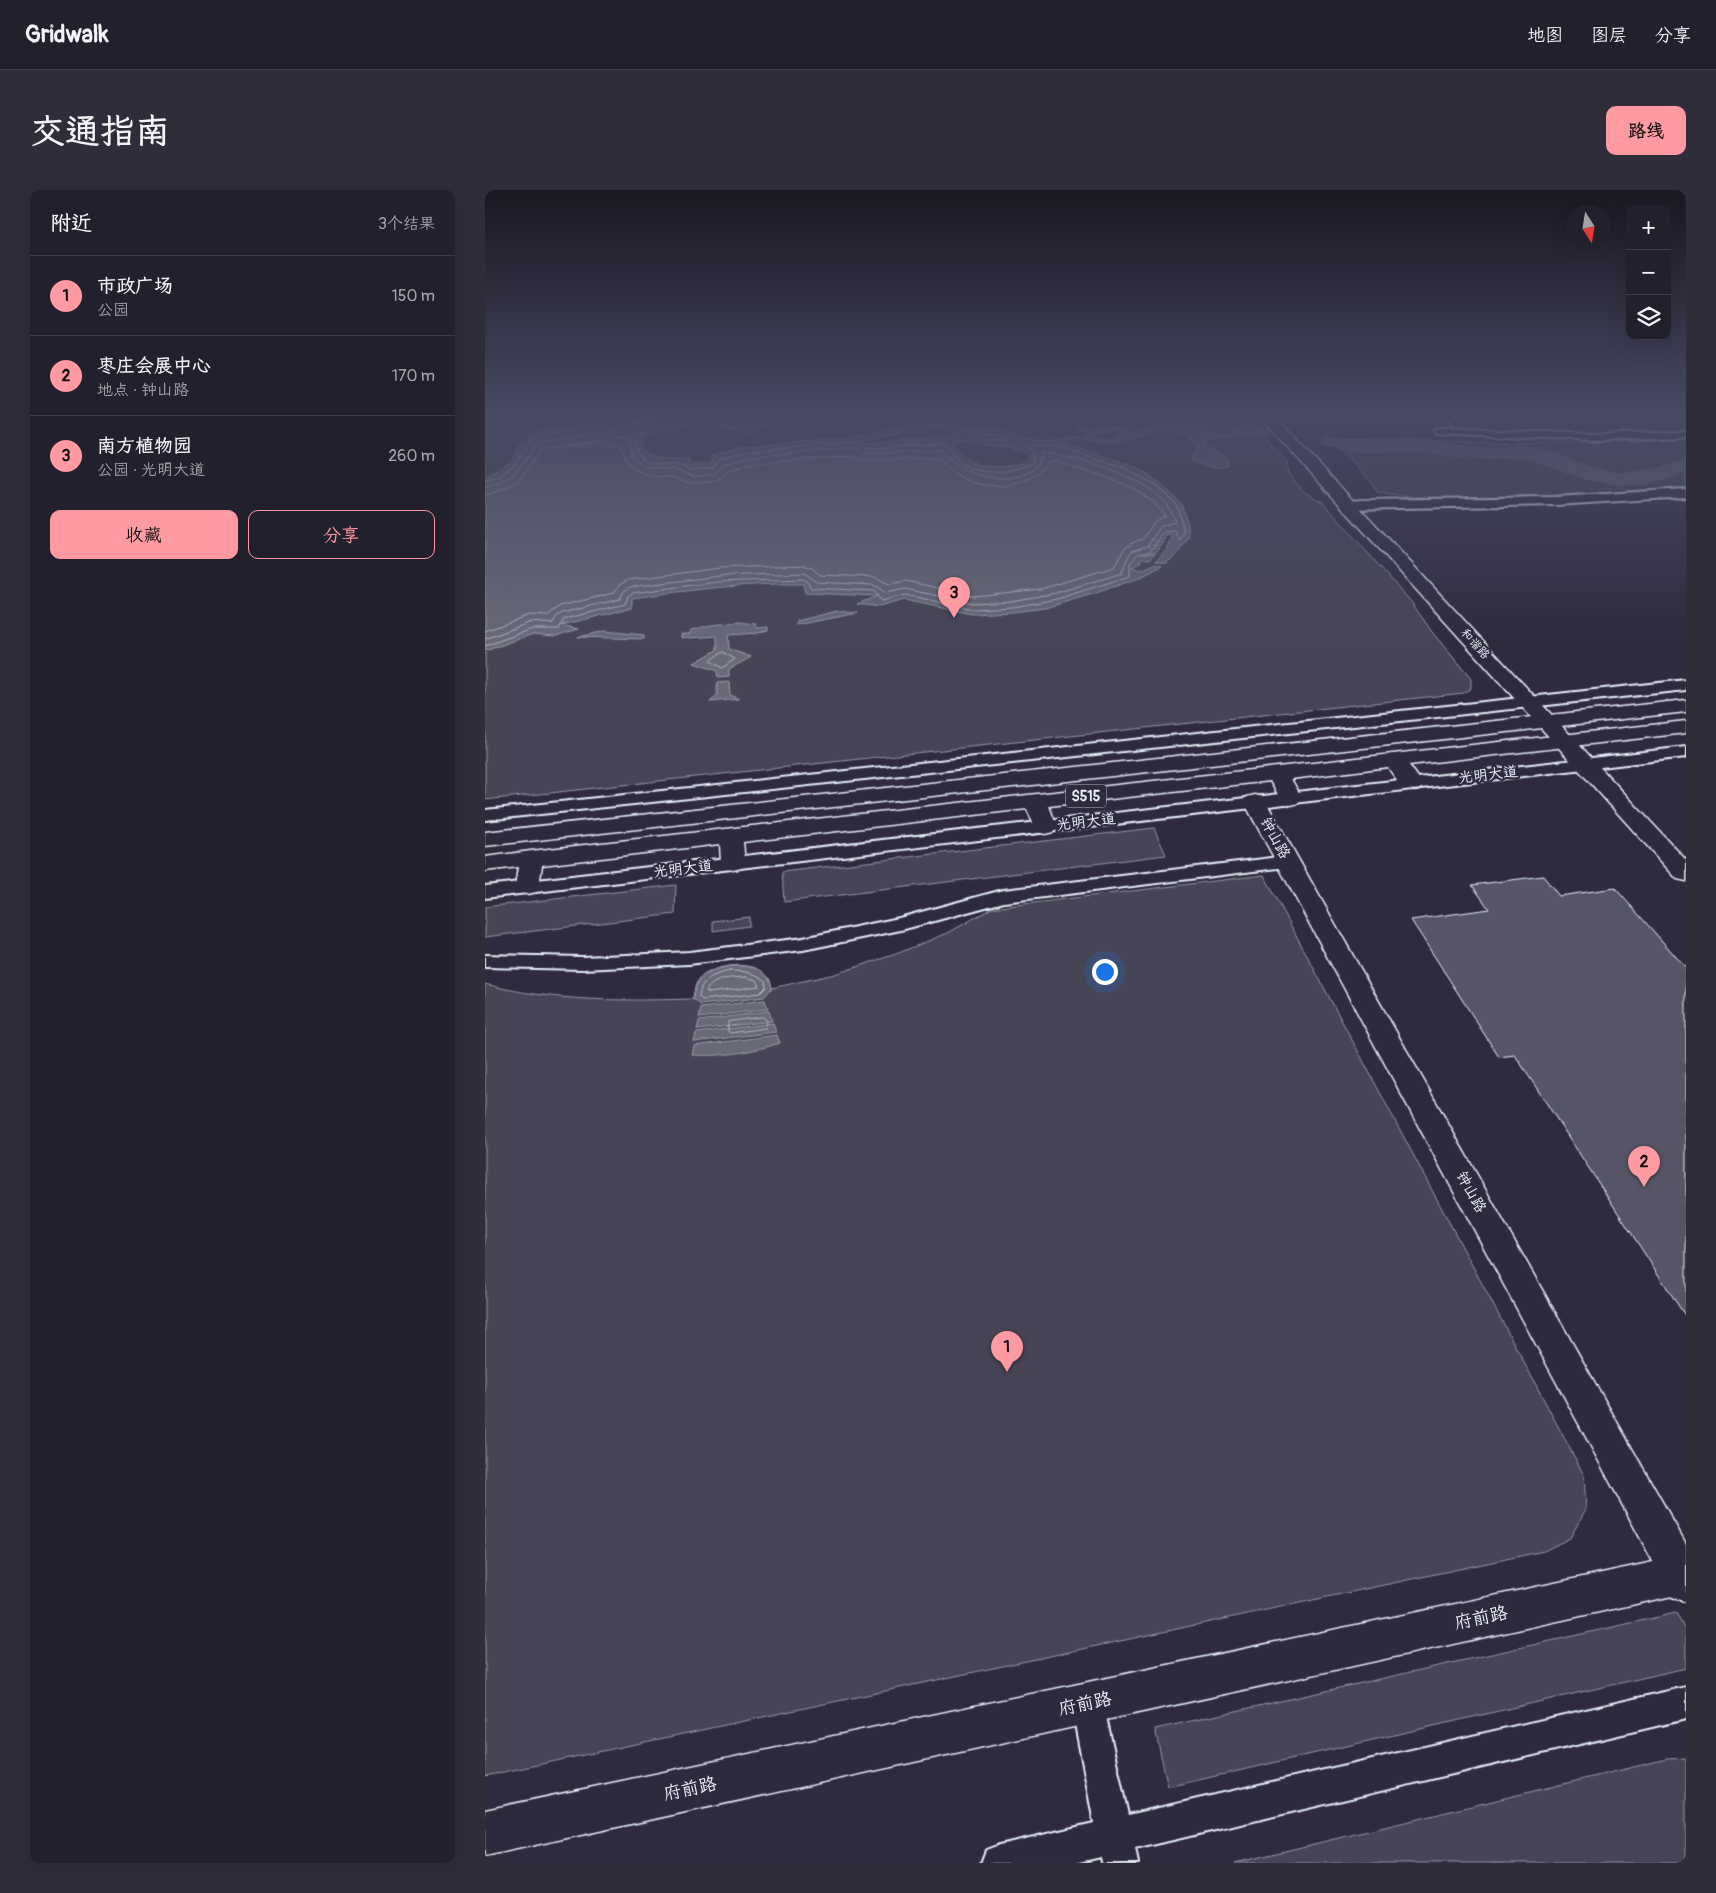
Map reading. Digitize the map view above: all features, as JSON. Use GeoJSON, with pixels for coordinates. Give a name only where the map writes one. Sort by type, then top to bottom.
{"type":"FeatureCollection","features":[{"type":"Feature","properties":{"kind":"main road","name":"和谐路"},"geometry":{"type":"LineString","coordinates":[[1343,492],[1546,711],[1574,740],[1604,762],[1686,849]]}},
{"type":"Feature","properties":{"kind":"main road","name":"和谐路"},"geometry":{"type":"LineString","coordinates":[[1345,492],[1356,505]]}},
{"type":"Feature","properties":{"kind":"main road","name":"S515"},"geometry":{"type":"LineString","coordinates":[[485,839],[1263,752],[1546,711],[1686,706]]}},
{"type":"Feature","properties":{"kind":"main road","name":"光明大道"},"geometry":{"type":"LineString","coordinates":[[485,864],[1686,727]]}},
{"type":"Feature","properties":{"kind":"main road"},"geometry":{"type":"LineString","coordinates":[[1251,732],[1263,752]]}},
{"type":"Feature","properties":{"kind":"main road","name":"和谐路"},"geometry":{"type":"LineString","coordinates":[[1574,740],[1585,764],[1686,874]]}},
{"type":"Feature","properties":{"kind":"main road"},"geometry":{"type":"LineString","coordinates":[[1394,761],[1412,784]]}},
{"type":"Feature","properties":{"kind":"main road"},"geometry":{"type":"LineString","coordinates":[[1277,774],[1291,798]]}},
{"type":"Feature","properties":{"kind":"main road"},"geometry":{"type":"LineString","coordinates":[[788,782],[791,805]]}},
{"type":"Feature","properties":{"kind":"main road"},"geometry":{"type":"LineString","coordinates":[[1036,801],[1045,827]]}},
{"type":"Feature","properties":{"kind":"main road","name":"钟山路"},"geometry":{"type":"LineString","coordinates":[[1255,802],[1685,1577]]}},
{"type":"Feature","properties":{"kind":"main road"},"geometry":{"type":"LineString","coordinates":[[537,833],[540,809]]}},
{"type":"Feature","properties":{"kind":"main road"},"geometry":{"type":"LineString","coordinates":[[731,836],[733,863]]}},
{"type":"Feature","properties":{"kind":"main road"},"geometry":{"type":"LineString","coordinates":[[527,887],[531,858]]}},
{"type":"Feature","properties":{"kind":"main road","name":"府前路"},"geometry":{"type":"LineString","coordinates":[[485,1833],[1087,1703],[1685,1577]]}},
{"type":"Feature","properties":{"kind":"street"},"geometry":{"type":"LineString","coordinates":[[1356,505],[1560,501],[1686,493]]}},
{"type":"Feature","properties":{"kind":"street","name":"S515"},"geometry":{"type":"LineString","coordinates":[[485,815],[1251,732],[1546,711],[1686,685]]}},
{"type":"Feature","properties":{"kind":"street","name":"光明大道"},"geometry":{"type":"LineString","coordinates":[[485,892],[1686,752]]}},
{"type":"Feature","properties":{"kind":"street"},"geometry":{"type":"LineString","coordinates":[[485,961],[583,963],[689,958],[803,944],[901,924],[1003,896],[1289,862]]}},
{"type":"Feature","properties":{"kind":"street"},"geometry":{"type":"LineString","coordinates":[[1087,1703],[1118,1849]]}},
{"type":"Feature","properties":{"kind":"street"},"geometry":{"type":"LineString","coordinates":[[999,1863],[1118,1849],[1686,1704]]}},
{"type":"Feature","properties":{"kind":"shaded area"},"geometry":{"type":"Polygon","coordinates":[[[485,492],[1304,492],[1323,502],[1412,603],[1432,632],[1471,679],[1471,688],[1464,693],[485,800],[485,492]]]}},
{"type":"Feature","properties":{"kind":"shaded area"},"geometry":{"type":"Polygon","coordinates":[[[1621,492],[1481,497],[1429,497],[1378,493],[1621,492]]]}},
{"type":"Feature","properties":{"kind":"shaded area"},"geometry":{"type":"Polygon","coordinates":[[[1154,828],[1166,855],[784,902],[782,872],[1154,828]]]}},
{"type":"Feature","properties":{"kind":"shaded area"},"geometry":{"type":"Polygon","coordinates":[[[1264,875],[1584,1475],[1586,1509],[1570,1538],[1544,1551],[485,1776],[485,984],[536,994],[588,999],[693,999],[696,984],[701,977],[716,969],[735,965],[762,971],[770,979],[772,988],[835,974],[896,954],[948,933],[992,908],[1264,875]]]}},
{"type":"Feature","properties":{"kind":"shaded area"},"geometry":{"type":"Polygon","coordinates":[[[676,885],[675,914],[485,937],[485,907],[676,885]]]}},
{"type":"Feature","properties":{"kind":"shaded area"},"geometry":{"type":"Polygon","coordinates":[[[749,917],[749,926],[713,931],[713,921],[749,917]]]}},
{"type":"Feature","properties":{"kind":"shaded area"},"geometry":{"type":"Polygon","coordinates":[[[1676,1613],[1686,1630],[1686,1668],[1168,1787],[1155,1729],[1676,1613]]]}},
{"type":"Feature","properties":{"kind":"shaded area"},"geometry":{"type":"Polygon","coordinates":[[[1686,1758],[1686,1863],[1235,1863],[1667,1759],[1686,1758]]]}},
{"type":"Feature","properties":{"kind":"water"},"geometry":{"type":"Polygon","coordinates":[[[485,492],[1169,492],[1181,503],[1188,524],[1189,537],[1176,556],[1166,563],[1156,561],[1167,549],[1173,536],[1167,535],[1165,540],[1152,539],[1152,541],[1164,542],[1161,546],[1149,545],[1148,547],[1160,548],[1156,553],[1146,551],[1145,553],[1155,554],[1150,559],[1142,558],[1139,560],[1143,561],[1132,567],[1141,570],[1154,564],[1162,566],[1139,578],[1045,608],[972,614],[904,600],[879,607],[857,604],[877,596],[805,593],[803,584],[739,586],[632,598],[632,608],[562,625],[579,629],[555,636],[533,634],[485,651],[485,492]]]}},
{"type":"Feature","properties":{"kind":"water"},"geometry":{"type":"Polygon","coordinates":[[[837,611],[858,613],[797,625],[797,621],[837,611]]]}},
{"type":"Feature","properties":{"kind":"water"},"geometry":{"type":"Polygon","coordinates":[[[739,622],[756,624],[757,628],[768,627],[768,630],[758,633],[728,635],[729,649],[751,657],[729,669],[729,677],[718,678],[717,671],[694,663],[717,650],[717,636],[681,638],[681,634],[690,634],[691,630],[711,625],[739,622]]]}},
{"type":"Feature","properties":{"kind":"water"},"geometry":{"type":"Polygon","coordinates":[[[605,631],[644,635],[644,639],[578,637],[605,631]]]}},
{"type":"Feature","properties":{"kind":"water"},"geometry":{"type":"Polygon","coordinates":[[[729,682],[730,695],[739,699],[710,702],[717,696],[717,683],[729,682]]]}},
{"type":"Feature","properties":{"kind":"water"},"geometry":{"type":"Polygon","coordinates":[[[730,966],[744,966],[762,971],[770,980],[772,988],[764,997],[701,1005],[693,999],[694,991],[700,980],[716,970],[730,966]]]}},
{"type":"Feature","properties":{"kind":"water"},"geometry":{"type":"Polygon","coordinates":[[[765,1000],[768,1009],[699,1018],[701,1008],[765,1000]]]}},
{"type":"Feature","properties":{"kind":"water"},"geometry":{"type":"Polygon","coordinates":[[[769,1011],[772,1021],[697,1030],[699,1021],[769,1011]]]}},
{"type":"Feature","properties":{"kind":"water"},"geometry":{"type":"Polygon","coordinates":[[[773,1023],[776,1032],[694,1042],[696,1033],[773,1023]]]}},
{"type":"Feature","properties":{"kind":"water"},"geometry":{"type":"Polygon","coordinates":[[[777,1035],[780,1043],[758,1049],[725,1054],[692,1055],[694,1046],[777,1035]]]}},
{"type":"Feature","properties":{"kind":"building"},"geometry":{"type":"Polygon","coordinates":[[[1543,876],[1559,896],[1615,888],[1686,968],[1686,1317],[1515,1055],[1499,1057],[1411,920],[1489,909],[1472,885],[1543,876]]]}},
{"type":"Feature","properties":{"kind":"place","name":"南方植物园"},"geometry":{"type":"Point","coordinates":[954,618]}},
{"type":"Feature","properties":{"kind":"place","name":"枣庄会展中心"},"geometry":{"type":"Point","coordinates":[1644,1187]}},
{"type":"Feature","properties":{"kind":"place","name":"市政广场"},"geometry":{"type":"Point","coordinates":[1007,1372]}}]}
